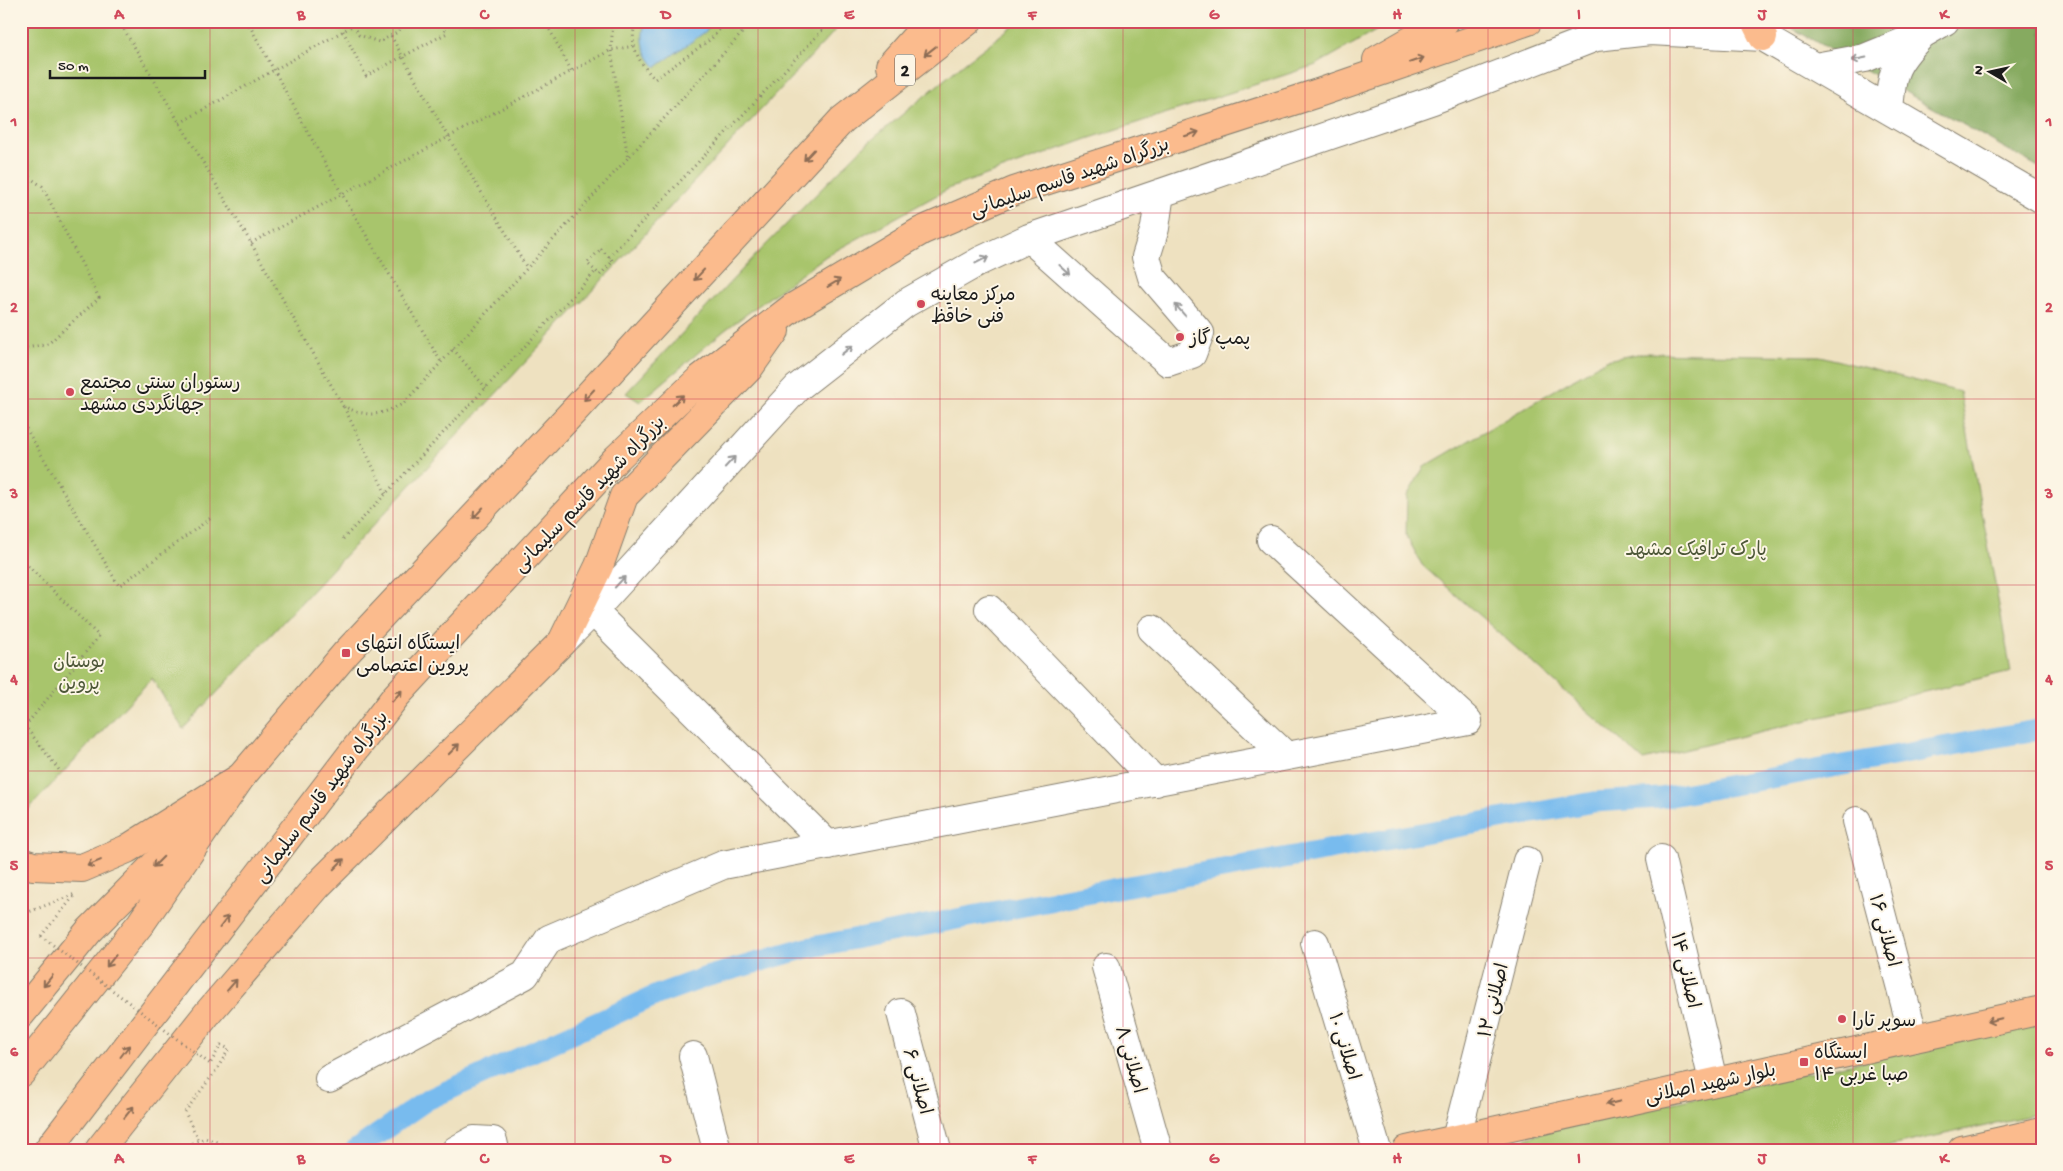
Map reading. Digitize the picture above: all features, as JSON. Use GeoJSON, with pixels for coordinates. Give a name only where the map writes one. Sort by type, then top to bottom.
{"type":"FeatureCollection","features":[{"type":"Feature","properties":{"kind":"main road"},"geometry":{"type":"LineString","coordinates":[[21,1014],[89,931],[241,777],[346,653],[579,406],[842,120],[930,21]]}},
{"type":"Feature","properties":{"kind":"main road","name":"2"},"geometry":{"type":"LineString","coordinates":[[842,120],[968,21]]}},
{"type":"Feature","properties":{"kind":"main road"},"geometry":{"type":"LineString","coordinates":[[1321,92],[1445,21]]}},
{"type":"Feature","properties":{"kind":"main road"},"geometry":{"type":"LineString","coordinates":[[1321,92],[1528,21]]}},
{"type":"Feature","properties":{"kind":"main road","name":"بزرگراه شهید قاسم سلیمانی"},"geometry":{"type":"LineString","coordinates":[[48,1150],[396,696],[624,452],[701,378],[792,308],[921,231],[1014,191],[1321,92]]}},
{"type":"Feature","properties":{"kind":"main road"},"geometry":{"type":"LineString","coordinates":[[99,1150],[207,1014],[320,884],[562,642],[599,566],[624,496],[749,368],[792,308]]}},
{"type":"Feature","properties":{"kind":"main road"},"geometry":{"type":"LineString","coordinates":[[21,862],[33,866],[82,868],[127,849],[241,777]]}},
{"type":"Feature","properties":{"kind":"main road"},"geometry":{"type":"LineString","coordinates":[[21,1073],[141,922],[241,777]]}},
{"type":"Feature","properties":{"kind":"main road","name":"بلوار شهید اصلانی"},"geometry":{"type":"LineString","coordinates":[[1408,1150],[1713,1081],[2042,1010]]}},
{"type":"Feature","properties":{"kind":"main road"},"geometry":{"type":"LineString","coordinates":[[1962,1150],[2042,1132]]}},
{"type":"Feature","properties":{"kind":"street"},"geometry":{"type":"LineString","coordinates":[[1815,67],[1865,58],[1921,35],[1945,21]]}},
{"type":"Feature","properties":{"kind":"street"},"geometry":{"type":"LineString","coordinates":[[562,642],[593,612],[797,388],[906,303],[980,261],[1029,238],[1433,100],[1596,37],[1650,31],[1759,29],[1815,67],[2042,199]]}},
{"type":"Feature","properties":{"kind":"street"},"geometry":{"type":"LineString","coordinates":[[1889,110],[1891,79],[1900,58],[1921,35]]}},
{"type":"Feature","properties":{"kind":"street"},"geometry":{"type":"LineString","coordinates":[[1029,238],[1168,362],[1192,354],[1200,333],[1152,278],[1146,257],[1155,228],[1160,193]]}},
{"type":"Feature","properties":{"kind":"street"},"geometry":{"type":"LineString","coordinates":[[329,1079],[525,975],[549,939],[723,865],[1468,721],[1271,540]]}},
{"type":"Feature","properties":{"kind":"street"},"geometry":{"type":"LineString","coordinates":[[989,610],[1156,782]]}},
{"type":"Feature","properties":{"kind":"street"},"geometry":{"type":"LineString","coordinates":[[593,612],[828,845]]}},
{"type":"Feature","properties":{"kind":"street"},"geometry":{"type":"LineString","coordinates":[[1152,628],[1286,756]]}},
{"type":"Feature","properties":{"kind":"street","name":"اصلانی ۱۶"},"geometry":{"type":"LineString","coordinates":[[1858,821],[1914,1038]]}},
{"type":"Feature","properties":{"kind":"street","name":"اصلانی ۱۴"},"geometry":{"type":"LineString","coordinates":[[1660,859],[1713,1081]]}},
{"type":"Feature","properties":{"kind":"street","name":"اصلانی ۱۲"},"geometry":{"type":"LineString","coordinates":[[1456,1139],[1527,861]]}},
{"type":"Feature","properties":{"kind":"street","name":"اصلانی ۱۰"},"geometry":{"type":"LineString","coordinates":[[1315,943],[1378,1150]]}},
{"type":"Feature","properties":{"kind":"street","name":"اصلانی ۸"},"geometry":{"type":"LineString","coordinates":[[1106,968],[1158,1150]]}},
{"type":"Feature","properties":{"kind":"street","name":"اصلانی ۶"},"geometry":{"type":"LineString","coordinates":[[901,1013],[937,1150]]}},
{"type":"Feature","properties":{"kind":"street"},"geometry":{"type":"LineString","coordinates":[[694,1056],[717,1150]]}},
{"type":"Feature","properties":{"kind":"street"},"geometry":{"type":"LineString","coordinates":[[456,1150],[474,1140],[494,1145]]}},
{"type":"Feature","properties":{"kind":"path"},"geometry":{"type":"LineString","coordinates":[[119,21],[251,243],[343,406],[386,494]]}},
{"type":"Feature","properties":{"kind":"path"},"geometry":{"type":"LineString","coordinates":[[247,21],[342,194],[441,362]]}},
{"type":"Feature","properties":{"kind":"path"},"geometry":{"type":"LineString","coordinates":[[180,123],[343,31],[353,23],[359,35],[379,42],[398,32],[402,21]]}},
{"type":"Feature","properties":{"kind":"path"},"geometry":{"type":"LineString","coordinates":[[343,31],[366,76],[447,34],[440,21]]}},
{"type":"Feature","properties":{"kind":"path"},"geometry":{"type":"LineString","coordinates":[[545,21],[572,72]]}},
{"type":"Feature","properties":{"kind":"path"},"geometry":{"type":"LineString","coordinates":[[613,21],[611,50],[628,159]]}},
{"type":"Feature","properties":{"kind":"path"},"geometry":{"type":"LineString","coordinates":[[636,21],[634,46],[642,66],[655,79],[711,39],[727,21]]}},
{"type":"Feature","properties":{"kind":"path"},"geometry":{"type":"LineString","coordinates":[[343,406],[358,413],[374,414],[388,411],[404,403],[753,21]]}},
{"type":"Feature","properties":{"kind":"path"},"geometry":{"type":"LineString","coordinates":[[609,257],[831,21]]}},
{"type":"Feature","properties":{"kind":"path"},"geometry":{"type":"LineString","coordinates":[[391,36],[448,138],[528,268]]}},
{"type":"Feature","properties":{"kind":"path"},"geometry":{"type":"LineString","coordinates":[[251,243],[611,50],[634,46]]}},
{"type":"Feature","properties":{"kind":"path"},"geometry":{"type":"LineString","coordinates":[[21,172],[42,186],[99,298],[48,344],[21,349]]}},
{"type":"Feature","properties":{"kind":"path"},"geometry":{"type":"LineString","coordinates":[[601,249],[609,257],[613,261],[600,275],[587,263],[601,249]]}},
{"type":"Feature","properties":{"kind":"path"},"geometry":{"type":"LineString","coordinates":[[343,539],[596,271]]}},
{"type":"Feature","properties":{"kind":"path"},"geometry":{"type":"LineString","coordinates":[[453,348],[486,388]]}},
{"type":"Feature","properties":{"kind":"path"},"geometry":{"type":"LineString","coordinates":[[21,420],[119,586],[212,517]]}},
{"type":"Feature","properties":{"kind":"path"},"geometry":{"type":"LineString","coordinates":[[21,558],[99,636],[21,731]]}},
{"type":"Feature","properties":{"kind":"path"},"geometry":{"type":"LineString","coordinates":[[21,716],[25,726],[59,770]]}},
{"type":"Feature","properties":{"kind":"path"},"geometry":{"type":"LineString","coordinates":[[21,915],[75,894],[41,936],[210,1064],[221,1045],[229,1049],[217,1070],[185,1112],[198,1139]]}},
{"type":"Feature","properties":{"kind":"path"},"geometry":{"type":"LineString","coordinates":[[185,1150],[198,1139],[213,1140],[225,1150]]}},
{"type":"Feature","properties":{"kind":"green space","name":"بوستان پروین"},"geometry":{"type":"Polygon","coordinates":[[[21,21],[844,21],[183,729],[152,678],[21,817],[21,21]]]}},
{"type":"Feature","properties":{"kind":"green space"},"geometry":{"type":"Polygon","coordinates":[[[1019,21],[1393,21],[1316,65],[1087,139],[950,188],[826,256],[725,330],[640,402],[626,393],[755,256],[862,148],[963,64],[1019,21]]]}},
{"type":"Feature","properties":{"kind":"green space"},"geometry":{"type":"Polygon","coordinates":[[[1779,21],[2042,21],[2042,169],[1779,21]]]}},
{"type":"Feature","properties":{"kind":"green space","name":"پارک ترافیک مشهد"},"geometry":{"type":"Polygon","coordinates":[[[1643,353],[1820,356],[1960,392],[2011,671],[1643,760],[1422,565],[1406,535],[1407,496],[1424,467],[1606,360],[1643,353]]]}},
{"type":"Feature","properties":{"kind":"green space"},"geometry":{"type":"Polygon","coordinates":[[[2042,1022],[2042,1113],[1871,1150],[1495,1150],[1553,1129],[2042,1022]]]}},
{"type":"Feature","properties":{"kind":"water"},"geometry":{"type":"Polygon","coordinates":[[[646,21],[714,21],[705,32],[656,67],[648,57],[644,46],[643,34],[646,21]]]}},
{"type":"Feature","properties":{"kind":"waterway"},"geometry":{"type":"LineString","coordinates":[[355,1150],[427,1100],[659,994],[706,977],[807,948],[1112,889],[1594,802],[1660,798],[2042,729]]}},
{"type":"Feature","properties":{"kind":"place","name":"مرکز معاینه فنی خاقظ"},"geometry":{"type":"Point","coordinates":[921,304]}},
{"type":"Feature","properties":{"kind":"place","name":"پمپ گاز"},"geometry":{"type":"Point","coordinates":[1180,337]}},
{"type":"Feature","properties":{"kind":"place","name":"رستوران سنتی مجتمع جهانگردی مشهد"},"geometry":{"type":"Point","coordinates":[70,392]}},
{"type":"Feature","properties":{"kind":"place","name":"ایستگاه انتهای پروین اعتصامی"},"geometry":{"type":"Point","coordinates":[346,653]}},
{"type":"Feature","properties":{"kind":"place","name":"سوپر تارا"},"geometry":{"type":"Point","coordinates":[1842,1019]}},
{"type":"Feature","properties":{"kind":"place","name":"ایستگاه صبا غربی ۱۴"},"geometry":{"type":"Point","coordinates":[1804,1062]}}]}
